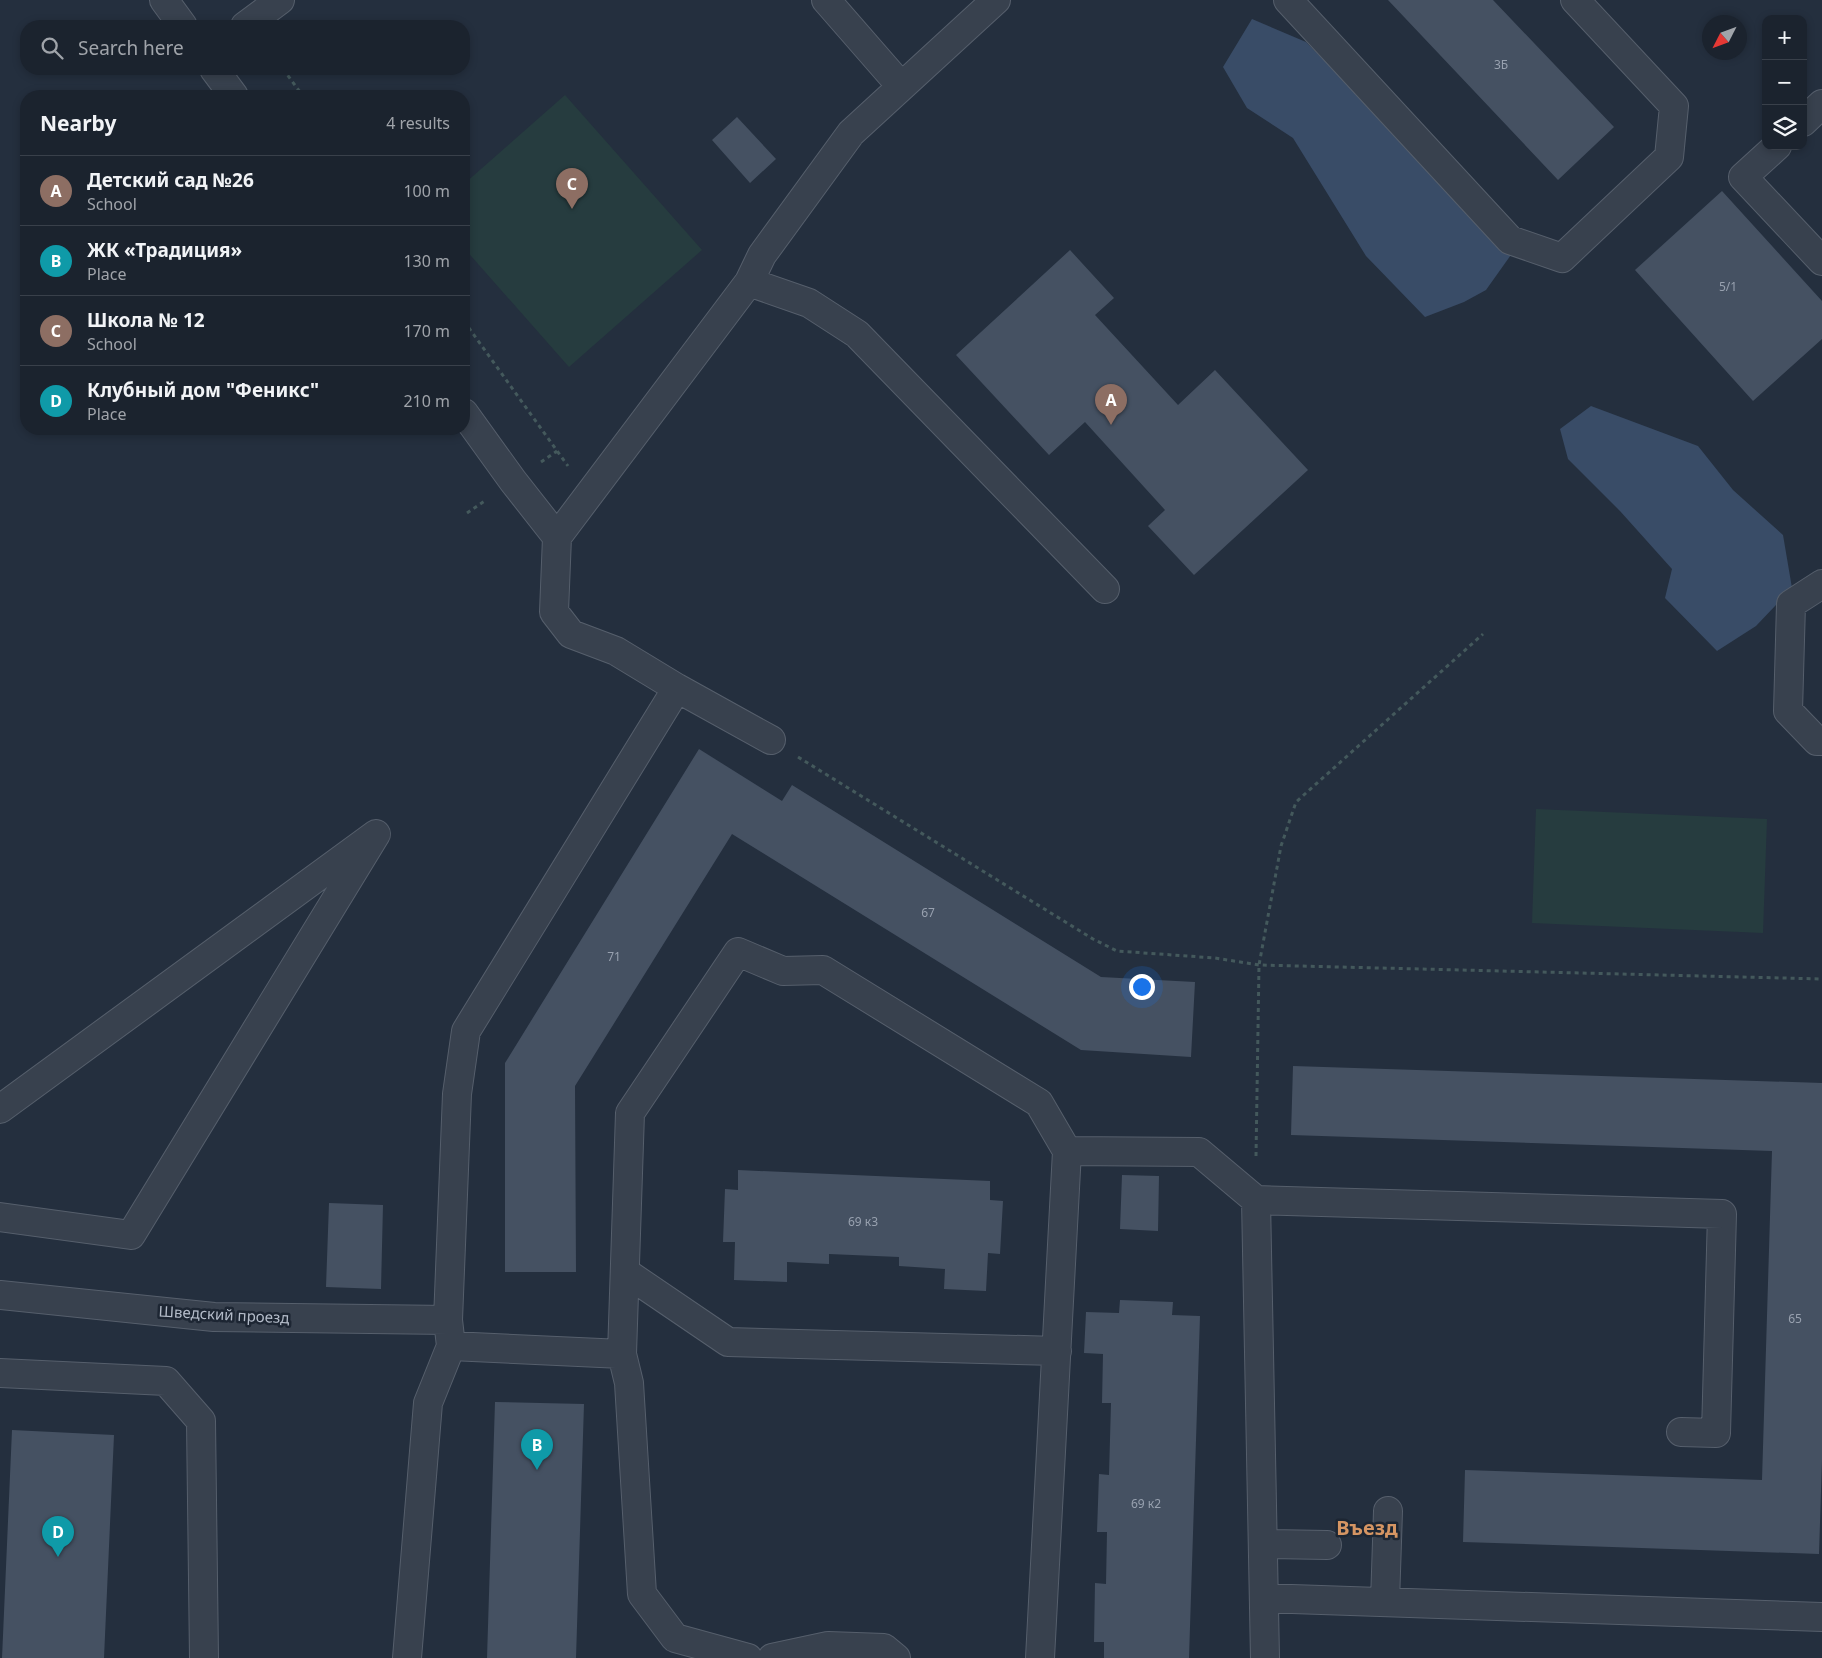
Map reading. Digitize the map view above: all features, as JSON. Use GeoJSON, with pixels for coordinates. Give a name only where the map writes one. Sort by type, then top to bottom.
{"type":"FeatureCollection","features":[{"type":"Feature","properties":{"kind":"street"},"geometry":{"type":"LineString","coordinates":[[164,0],[179,20]]}},
{"type":"Feature","properties":{"kind":"street"},"geometry":{"type":"LineString","coordinates":[[253,20],[280,0]]}},
{"type":"Feature","properties":{"kind":"street"},"geometry":{"type":"LineString","coordinates":[[826,0],[901,86]]}},
{"type":"Feature","properties":{"kind":"street"},"geometry":{"type":"LineString","coordinates":[[771,740],[677,688],[616,651],[571,634],[554,612],[557,537],[749,282],[762,255],[851,133],[996,0]]}},
{"type":"Feature","properties":{"kind":"street"},"geometry":{"type":"LineString","coordinates":[[1288,0],[1510,240],[1562,258],[1670,157],[1674,106],[1575,0]]}},
{"type":"Feature","properties":{"kind":"street"},"geometry":{"type":"LineString","coordinates":[[218,75],[230,90]]}},
{"type":"Feature","properties":{"kind":"street"},"geometry":{"type":"LineString","coordinates":[[1807,118],[1822,104]]}},
{"type":"Feature","properties":{"kind":"street"},"geometry":{"type":"LineString","coordinates":[[1773,150],[1743,177],[1822,262]]}},
{"type":"Feature","properties":{"kind":"street"},"geometry":{"type":"LineString","coordinates":[[749,282],[809,303],[857,334],[1106,589]]}},
{"type":"Feature","properties":{"kind":"street"},"geometry":{"type":"LineString","coordinates":[[470,421],[513,481],[557,537]]}},
{"type":"Feature","properties":{"kind":"street"},"geometry":{"type":"LineString","coordinates":[[1822,584],[1791,604],[1788,711],[1817,741],[1822,741]]}},
{"type":"Feature","properties":{"kind":"street"},"geometry":{"type":"LineString","coordinates":[[407,1658],[428,1403],[450,1333],[457,1094],[466,1031],[677,688]]}},
{"type":"Feature","properties":{"kind":"street"},"geometry":{"type":"LineString","coordinates":[[0,1110],[376,834],[131,1235],[0,1216]]}},
{"type":"Feature","properties":{"kind":"street"},"geometry":{"type":"LineString","coordinates":[[748,1658],[675,1638],[642,1594],[629,1383],[622,1354],[630,1113],[738,952],[783,971],[823,970],[1038,1103],[1067,1150],[1040,1658]]}},
{"type":"Feature","properties":{"kind":"street"},"geometry":{"type":"LineString","coordinates":[[1067,1150],[1199,1152],[1256,1200],[1722,1214],[1716,1433],[1681,1432]]}},
{"type":"Feature","properties":{"kind":"street"},"geometry":{"type":"LineString","coordinates":[[1256,1200],[1265,1658]]}},
{"type":"Feature","properties":{"kind":"street"},"geometry":{"type":"LineString","coordinates":[[625,1272],[728,1342],[1056,1351]]}},
{"type":"Feature","properties":{"kind":"street","name":"Шведский проезд"},"geometry":{"type":"LineString","coordinates":[[0,1295],[214,1316],[450,1333],[622,1354]]}},
{"type":"Feature","properties":{"kind":"street"},"geometry":{"type":"LineString","coordinates":[[0,1373],[166,1381],[201,1421],[204,1658]]}},
{"type":"Feature","properties":{"kind":"street"},"geometry":{"type":"LineString","coordinates":[[1385,1602],[1388,1511]]}},
{"type":"Feature","properties":{"kind":"street"},"geometry":{"type":"LineString","coordinates":[[1264,1544],[1326,1545]]}},
{"type":"Feature","properties":{"kind":"street"},"geometry":{"type":"LineString","coordinates":[[1265,1598],[1822,1617]]}},
{"type":"Feature","properties":{"kind":"street"},"geometry":{"type":"LineString","coordinates":[[772,1658],[828,1646],[884,1648],[896,1658]]}},
{"type":"Feature","properties":{"kind":"path"},"geometry":{"type":"LineString","coordinates":[[287,75],[299,90]]}},
{"type":"Feature","properties":{"kind":"path"},"geometry":{"type":"LineString","coordinates":[[470,329],[571,470]]}},
{"type":"Feature","properties":{"kind":"path"},"geometry":{"type":"LineString","coordinates":[[467,513],[488,499]]}},
{"type":"Feature","properties":{"kind":"path"},"geometry":{"type":"LineString","coordinates":[[1256,1200],[1259,965],[1281,846],[1296,802],[1483,634]]}},
{"type":"Feature","properties":{"kind":"path"},"geometry":{"type":"LineString","coordinates":[[771,740],[1093,939],[1117,951],[1215,958],[1259,965],[1822,979]]}},
{"type":"Feature","properties":{"kind":"green space"},"geometry":{"type":"Polygon","coordinates":[[[565,95],[702,250],[569,367],[470,255],[470,179],[565,95]]]}},
{"type":"Feature","properties":{"kind":"green space"},"geometry":{"type":"Polygon","coordinates":[[[1536,809],[1767,819],[1763,933],[1532,923],[1536,809]]]}},
{"type":"Feature","properties":{"kind":"water"},"geometry":{"type":"Polygon","coordinates":[[[1252,19],[1306,42],[1513,252],[1486,290],[1464,302],[1425,317],[1366,256],[1293,138],[1247,108],[1223,67],[1252,19]]]}},
{"type":"Feature","properties":{"kind":"water"},"geometry":{"type":"Polygon","coordinates":[[[1591,406],[1698,446],[1733,490],[1783,535],[1792,588],[1756,626],[1717,651],[1665,598],[1672,569],[1620,511],[1568,459],[1560,429],[1591,406]]]}},
{"type":"Feature","properties":{"kind":"building"},"geometry":{"type":"Polygon","coordinates":[[[1388,0],[1493,0],[1614,127],[1558,180],[1388,0]]]}},
{"type":"Feature","properties":{"kind":"building"},"geometry":{"type":"Polygon","coordinates":[[[737,117],[776,159],[750,183],[712,140],[737,117]]]}},
{"type":"Feature","properties":{"kind":"building"},"geometry":{"type":"Polygon","coordinates":[[[1722,191],[1822,301],[1822,339],[1753,401],[1635,270],[1722,191]]]}},
{"type":"Feature","properties":{"kind":"building"},"geometry":{"type":"Polygon","coordinates":[[[1070,250],[1114,298],[1095,315],[1178,405],[1215,370],[1308,470],[1194,575],[1148,526],[1165,510],[1085,422],[1049,455],[956,355],[1070,250]]]}},
{"type":"Feature","properties":{"kind":"building"},"geometry":{"type":"Polygon","coordinates":[[[699,749],[782,801],[792,785],[1101,977],[1195,982],[1191,1057],[1081,1050],[732,834],[575,1086],[576,1272],[505,1272],[505,1063],[699,749]]]}},
{"type":"Feature","properties":{"kind":"building"},"geometry":{"type":"Polygon","coordinates":[[[1293,1066],[1822,1083],[1822,1460],[1819,1554],[1463,1542],[1465,1470],[1762,1480],[1772,1151],[1291,1135],[1293,1066]]]}},
{"type":"Feature","properties":{"kind":"building"},"geometry":{"type":"Polygon","coordinates":[[[738,1170],[990,1181],[990,1200],[1003,1201],[1000,1254],[988,1253],[986,1291],[944,1289],[945,1269],[899,1266],[899,1257],[829,1254],[829,1264],[787,1262],[787,1282],[734,1280],[735,1242],[723,1242],[725,1189],[738,1190],[738,1170]]]}},
{"type":"Feature","properties":{"kind":"building"},"geometry":{"type":"Polygon","coordinates":[[[1122,1175],[1159,1176],[1158,1231],[1120,1229],[1122,1175]]]}},
{"type":"Feature","properties":{"kind":"building"},"geometry":{"type":"Polygon","coordinates":[[[329,1203],[383,1205],[381,1289],[326,1287],[329,1203]]]}},
{"type":"Feature","properties":{"kind":"building"},"geometry":{"type":"Polygon","coordinates":[[[1120,1300],[1173,1302],[1172,1315],[1200,1316],[1189,1658],[1104,1658],[1104,1642],[1094,1642],[1095,1583],[1106,1584],[1107,1532],[1097,1532],[1099,1474],[1109,1475],[1111,1403],[1102,1403],[1103,1354],[1084,1353],[1086,1312],[1119,1313],[1120,1300]]]}},
{"type":"Feature","properties":{"kind":"building"},"geometry":{"type":"Polygon","coordinates":[[[495,1402],[584,1404],[576,1658],[487,1658],[495,1402]]]}},
{"type":"Feature","properties":{"kind":"building"},"geometry":{"type":"Polygon","coordinates":[[[12,1430],[114,1435],[104,1658],[2,1658],[12,1430]]]}},
{"type":"Feature","properties":{"kind":"place","name":"Школа № 12"},"geometry":{"type":"Point","coordinates":[572,209]}},
{"type":"Feature","properties":{"kind":"place","name":"Детский сад №26"},"geometry":{"type":"Point","coordinates":[1111,425]}},
{"type":"Feature","properties":{"kind":"place","name":"ЖК «Традиция»"},"geometry":{"type":"Point","coordinates":[537,1470]}},
{"type":"Feature","properties":{"kind":"place","name":"Клубный дом \"Феникс\""},"geometry":{"type":"Point","coordinates":[58,1557]}},
{"type":"Feature","properties":{"kind":"district","name":"Въезд"},"geometry":{"type":"Point","coordinates":[1367,1527]}}]}
